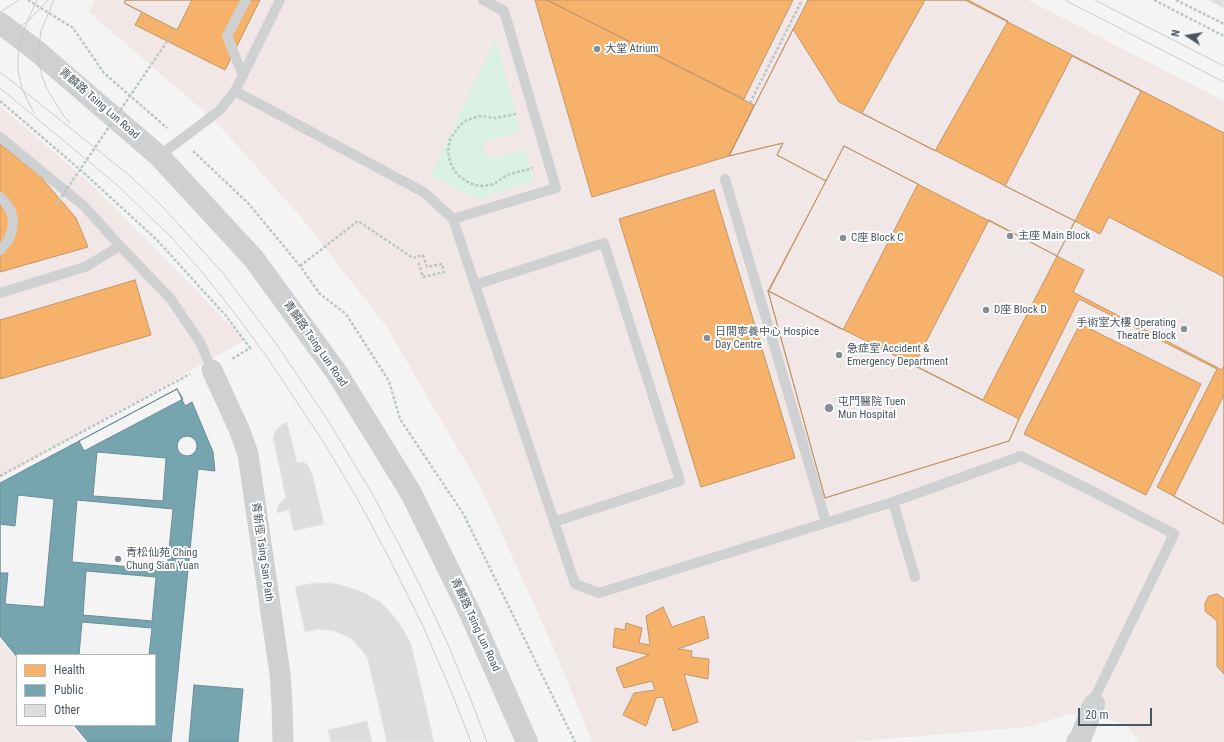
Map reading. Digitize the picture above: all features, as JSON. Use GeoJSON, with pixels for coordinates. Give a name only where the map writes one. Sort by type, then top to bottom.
{"type":"FeatureCollection","features":[{"type":"Feature","properties":{"kind":"street","name":"青麟路 Tsing Lun Road"},"geometry":{"type":"LineString","coordinates":[[0,23],[38,52],[159,156],[254,259],[337,373],[411,493],[470,613],[527,742]]}},
{"type":"Feature","properties":{"kind":"street","name":"青新徑 Tsing San Path"},"geometry":{"type":"LineString","coordinates":[[212,370],[239,429],[248,454],[280,674],[283,742]]}},
{"type":"Feature","properties":{"kind":"street"},"geometry":{"type":"LineString","coordinates":[[1077,742],[1081,738],[1094,704]]}},
{"type":"Feature","properties":{"kind":"lane"},"geometry":{"type":"LineString","coordinates":[[243,76],[227,36],[246,0]]}},
{"type":"Feature","properties":{"kind":"lane"},"geometry":{"type":"LineString","coordinates":[[159,156],[219,111],[235,91],[280,0]]}},
{"type":"Feature","properties":{"kind":"lane"},"geometry":{"type":"LineString","coordinates":[[453,219],[556,188],[504,11],[483,0]]}},
{"type":"Feature","properties":{"kind":"lane"},"geometry":{"type":"LineString","coordinates":[[235,91],[425,193],[453,219],[575,584],[600,593],[893,502],[1022,456],[1174,534],[1100,686],[1094,704],[1086,742]]}},
{"type":"Feature","properties":{"kind":"lane"},"geometry":{"type":"LineString","coordinates":[[0,137],[84,206],[170,298],[200,342],[212,370]]}},
{"type":"Feature","properties":{"kind":"lane"},"geometry":{"type":"LineString","coordinates":[[725,179],[826,522]]}},
{"type":"Feature","properties":{"kind":"lane"},"geometry":{"type":"LineString","coordinates":[[0,197],[6,202],[11,211],[13,220],[9,239],[0,250]]}},
{"type":"Feature","properties":{"kind":"lane"},"geometry":{"type":"LineString","coordinates":[[475,285],[604,243],[680,482],[554,522]]}},
{"type":"Feature","properties":{"kind":"lane"},"geometry":{"type":"LineString","coordinates":[[0,293],[85,267],[120,246]]}},
{"type":"Feature","properties":{"kind":"lane"},"geometry":{"type":"LineString","coordinates":[[893,502],[916,577]]}},
{"type":"Feature","properties":{"kind":"path"},"geometry":{"type":"LineString","coordinates":[[750,103],[802,0]]}},
{"type":"Feature","properties":{"kind":"path"},"geometry":{"type":"LineString","coordinates":[[1154,0],[1224,36]]}},
{"type":"Feature","properties":{"kind":"path"},"geometry":{"type":"LineString","coordinates":[[1176,0],[1224,24]]}},
{"type":"Feature","properties":{"kind":"path"},"geometry":{"type":"LineString","coordinates":[[56,204],[170,37]]}},
{"type":"Feature","properties":{"kind":"path"},"geometry":{"type":"LineString","coordinates":[[0,101],[84,173],[157,240],[226,316],[250,348],[212,370],[186,375],[0,476]]}},
{"type":"Feature","properties":{"kind":"path"},"geometry":{"type":"LineString","coordinates":[[533,110],[496,118],[479,116],[467,120],[457,128],[450,139],[448,151],[450,162],[459,176],[466,181],[474,185],[484,186],[494,184],[507,175],[549,164]]}},
{"type":"Feature","properties":{"kind":"path"},"geometry":{"type":"LineString","coordinates":[[300,266],[358,221],[413,258],[423,255],[427,267],[442,264],[444,272],[423,277],[418,261]]}},
{"type":"Feature","properties":{"kind":"shaded area","name":"屯門醫院 Tuen Mun Hospital"},"geometry":{"type":"Polygon","coordinates":[[[95,0],[1028,0],[1224,101],[1224,742],[1139,742],[1125,723],[1069,714],[1029,727],[848,742],[592,742],[554,649],[482,490],[386,326],[301,217],[216,122],[89,12],[95,0]]]}},
{"type":"Feature","properties":{"kind":"shaded area"},"geometry":{"type":"Polygon","coordinates":[[[0,106],[92,185],[245,340],[0,478],[0,106]]]}},
{"type":"Feature","properties":{"kind":"shaded area"},"geometry":{"type":"Polygon","coordinates":[[[0,640],[16,659],[16,726],[72,726],[86,742],[0,742],[0,640]]]}},
{"type":"Feature","properties":{"kind":"green space"},"geometry":{"type":"Polygon","coordinates":[[[496,39],[520,131],[485,141],[483,150],[489,157],[498,158],[525,149],[534,181],[478,199],[431,175],[496,39]]]}},
{"type":"Feature","properties":{"kind":"building: Health"},"geometry":{"type":"Polygon","coordinates":[[[126,0],[260,0],[225,70],[135,25],[142,12],[124,3],[126,0]]]}},
{"type":"Feature","properties":{"kind":"building: Health"},"geometry":{"type":"Polygon","coordinates":[[[126,0],[192,0],[177,30],[124,3],[126,0]]]}},
{"type":"Feature","properties":{"kind":"building: Health","name":"大堂 Atrium"},"geometry":{"type":"Polygon","coordinates":[[[535,0],[547,0],[754,105],[729,156],[592,197],[535,0]]]}},
{"type":"Feature","properties":{"kind":"building: Health"},"geometry":{"type":"Polygon","coordinates":[[[547,0],[793,0],[744,99],[547,0]]]}},
{"type":"Feature","properties":{"kind":"building: Health","name":"主座 Main Block"},"geometry":{"type":"Polygon","coordinates":[[[808,0],[965,0],[1224,133],[1224,524],[1157,487],[1217,369],[1079,299],[1009,441],[825,498],[768,291],[826,181],[777,155],[783,143],[729,156],[808,0]]]}},
{"type":"Feature","properties":{"kind":"building: Health"},"geometry":{"type":"Polygon","coordinates":[[[925,0],[968,0],[1008,21],[935,151],[862,113],[925,0]]]}},
{"type":"Feature","properties":{"kind":"building: Health"},"geometry":{"type":"Polygon","coordinates":[[[793,29],[839,102],[1075,221],[1057,256],[844,146],[826,181],[777,155],[783,143],[729,156],[793,29]]]}},
{"type":"Feature","properties":{"kind":"building: Health"},"geometry":{"type":"Polygon","coordinates":[[[1072,56],[1141,91],[1075,221],[1005,186],[1072,56]]]}},
{"type":"Feature","properties":{"kind":"building: Health"},"geometry":{"type":"Polygon","coordinates":[[[0,144],[40,176],[76,218],[88,247],[0,272],[0,144]]]}},
{"type":"Feature","properties":{"kind":"building: Health","name":"C座 Block C"},"geometry":{"type":"Polygon","coordinates":[[[844,146],[918,184],[843,330],[769,291],[844,146]]]}},
{"type":"Feature","properties":{"kind":"building: Health","name":"日間寧養中心 Hospice Day Centre"},"geometry":{"type":"Polygon","coordinates":[[[714,190],[795,458],[701,487],[619,219],[714,190]]]}},
{"type":"Feature","properties":{"kind":"building: Health","name":"手術室大樓 Operating Theatre Block"},"geometry":{"type":"Polygon","coordinates":[[[1109,217],[1224,277],[1224,366],[1222,370],[1073,292],[1084,270],[1057,256],[1075,221],[1100,234],[1109,217]]]}},
{"type":"Feature","properties":{"kind":"building: Health","name":"D座 Block D"},"geometry":{"type":"Polygon","coordinates":[[[989,220],[1057,256],[983,400],[914,365],[989,220]]]}},
{"type":"Feature","properties":{"kind":"building: Health"},"geometry":{"type":"Polygon","coordinates":[[[135,280],[151,335],[0,379],[0,320],[135,280]]]}},
{"type":"Feature","properties":{"kind":"building: Health","name":"急症室 Accident & Emergency Department"},"geometry":{"type":"Polygon","coordinates":[[[768,291],[1019,419],[1009,441],[825,498],[768,291]]]}},
{"type":"Feature","properties":{"kind":"building: Health"},"geometry":{"type":"Polygon","coordinates":[[[1080,324],[1201,384],[1146,495],[1024,434],[1080,324]]]}},
{"type":"Feature","properties":{"kind":"building: Health"},"geometry":{"type":"Polygon","coordinates":[[[1224,395],[1224,524],[1174,496],[1224,395]]]}},
{"type":"Feature","properties":{"kind":"building: Health"},"geometry":{"type":"Polygon","coordinates":[[[1217,594],[1224,599],[1224,674],[1217,666],[1217,621],[1205,611],[1205,603],[1209,596],[1217,594]]]}},
{"type":"Feature","properties":{"kind":"building: Health"},"geometry":{"type":"Polygon","coordinates":[[[663,607],[672,627],[704,616],[709,638],[678,649],[692,651],[691,657],[709,659],[708,679],[684,674],[698,722],[673,731],[663,697],[656,698],[646,726],[623,715],[634,693],[655,690],[652,681],[624,688],[616,668],[649,655],[613,647],[615,628],[625,630],[626,623],[642,628],[639,643],[650,645],[646,616],[663,607]]]}},
{"type":"Feature","properties":{"kind":"building: Public","name":"青松仙苑 Ching Chung Sian Yuan"},"geometry":{"type":"Polygon","coordinates":[[[177,389],[185,406],[192,402],[213,452],[215,471],[198,469],[171,742],[88,742],[75,726],[156,726],[156,654],[16,654],[16,656],[0,636],[0,483],[177,389]]]}},
{"type":"Feature","properties":{"kind":"building: Public"},"geometry":{"type":"Polygon","coordinates":[[[177,389],[183,399],[84,451],[79,441],[177,389]]]}},
{"type":"Feature","properties":{"kind":"building: Public"},"geometry":{"type":"Polygon","coordinates":[[[187,436],[194,439],[197,446],[194,453],[187,456],[180,453],[177,446],[180,439],[187,436]]]}},
{"type":"Feature","properties":{"kind":"building: Public"},"geometry":{"type":"Polygon","coordinates":[[[97,452],[166,458],[163,501],[93,496],[97,452]]]}},
{"type":"Feature","properties":{"kind":"building: Public"},"geometry":{"type":"Polygon","coordinates":[[[18,495],[54,499],[44,607],[5,604],[8,573],[0,573],[0,524],[15,526],[18,495]]]}},
{"type":"Feature","properties":{"kind":"building: Public"},"geometry":{"type":"Polygon","coordinates":[[[77,500],[173,509],[167,570],[72,562],[77,500]]]}},
{"type":"Feature","properties":{"kind":"building: Public"},"geometry":{"type":"Polygon","coordinates":[[[86,571],[156,577],[152,621],[83,615],[86,571]]]}},
{"type":"Feature","properties":{"kind":"building: Public"},"geometry":{"type":"Polygon","coordinates":[[[82,622],[152,628],[149,654],[79,654],[82,622]]]}},
{"type":"Feature","properties":{"kind":"building: Public"},"geometry":{"type":"Polygon","coordinates":[[[194,685],[243,689],[238,742],[189,742],[194,685]]]}},
{"type":"Feature","properties":{"kind":"building: Other"},"geometry":{"type":"Polygon","coordinates":[[[1209,0],[1224,0],[1224,8],[1209,0]]]}},
{"type":"Feature","properties":{"kind":"building: Other"},"geometry":{"type":"Polygon","coordinates":[[[287,422],[297,463],[302,462],[307,464],[312,473],[324,524],[294,531],[289,510],[277,513],[277,508],[280,503],[286,498],[273,437],[276,430],[287,422]]]}},
{"type":"Feature","properties":{"kind":"building: Other"},"geometry":{"type":"Polygon","coordinates":[[[313,583],[331,583],[364,593],[380,602],[392,614],[403,629],[411,644],[434,742],[387,742],[368,660],[364,653],[352,639],[335,631],[318,629],[305,632],[295,587],[313,583]]]}},
{"type":"Feature","properties":{"kind":"building: Other"},"geometry":{"type":"Polygon","coordinates":[[[367,721],[372,742],[331,742],[328,730],[367,721]]]}},
{"type":"Feature","properties":{"kind":"tram line"},"geometry":{"type":"LineString","coordinates":[[0,12],[19,0]]}},
{"type":"Feature","properties":{"kind":"tram line"},"geometry":{"type":"LineString","coordinates":[[34,113],[22,89],[18,70],[18,59],[19,48],[27,22],[37,0]]}},
{"type":"Feature","properties":{"kind":"tram line"},"geometry":{"type":"LineString","coordinates":[[0,36],[27,22],[48,0]]}},
{"type":"Feature","properties":{"kind":"tram line"},"geometry":{"type":"LineString","coordinates":[[54,0],[41,31],[38,52],[39,63],[47,89],[63,115],[70,123]]}},
{"type":"Feature","properties":{"kind":"tram line"},"geometry":{"type":"LineString","coordinates":[[1065,0],[1224,82]]}},
{"type":"Feature","properties":{"kind":"tram line"},"geometry":{"type":"LineString","coordinates":[[1095,0],[1224,66]]}},
{"type":"Feature","properties":{"kind":"tram line"},"geometry":{"type":"LineString","coordinates":[[0,72],[129,175],[161,205],[222,272],[275,342],[327,419],[372,493],[419,583],[446,640],[487,742]]}},
{"type":"Feature","properties":{"kind":"tram line"},"geometry":{"type":"LineString","coordinates":[[0,88],[117,185],[171,237],[202,272],[267,357],[324,443],[357,498],[387,554],[422,624],[471,742]]}},
{"type":"Feature","properties":{"kind":"place","name":"大堂 Atrium"},"geometry":{"type":"Point","coordinates":[597,49]}},
{"type":"Feature","properties":{"kind":"place","name":"主座 Main Block"},"geometry":{"type":"Point","coordinates":[1010,236]}},
{"type":"Feature","properties":{"kind":"place","name":"C座 Block C"},"geometry":{"type":"Point","coordinates":[843,238]}},
{"type":"Feature","properties":{"kind":"place","name":"D座 Block D"},"geometry":{"type":"Point","coordinates":[986,310]}},
{"type":"Feature","properties":{"kind":"place","name":"手術室大樓 Operating Theatre Block"},"geometry":{"type":"Point","coordinates":[1184,329]}},
{"type":"Feature","properties":{"kind":"place","name":"日間寧養中心 Hospice Day Centre"},"geometry":{"type":"Point","coordinates":[707,338]}},
{"type":"Feature","properties":{"kind":"place","name":"急症室 Accident & Emergency Department"},"geometry":{"type":"Point","coordinates":[839,355]}},
{"type":"Feature","properties":{"kind":"place","name":"屯門醫院 Tuen Mun Hospital"},"geometry":{"type":"Point","coordinates":[829,408]}},
{"type":"Feature","properties":{"kind":"place","name":"青松仙苑 Ching Chung Sian Yuan"},"geometry":{"type":"Point","coordinates":[118,559]}}]}
